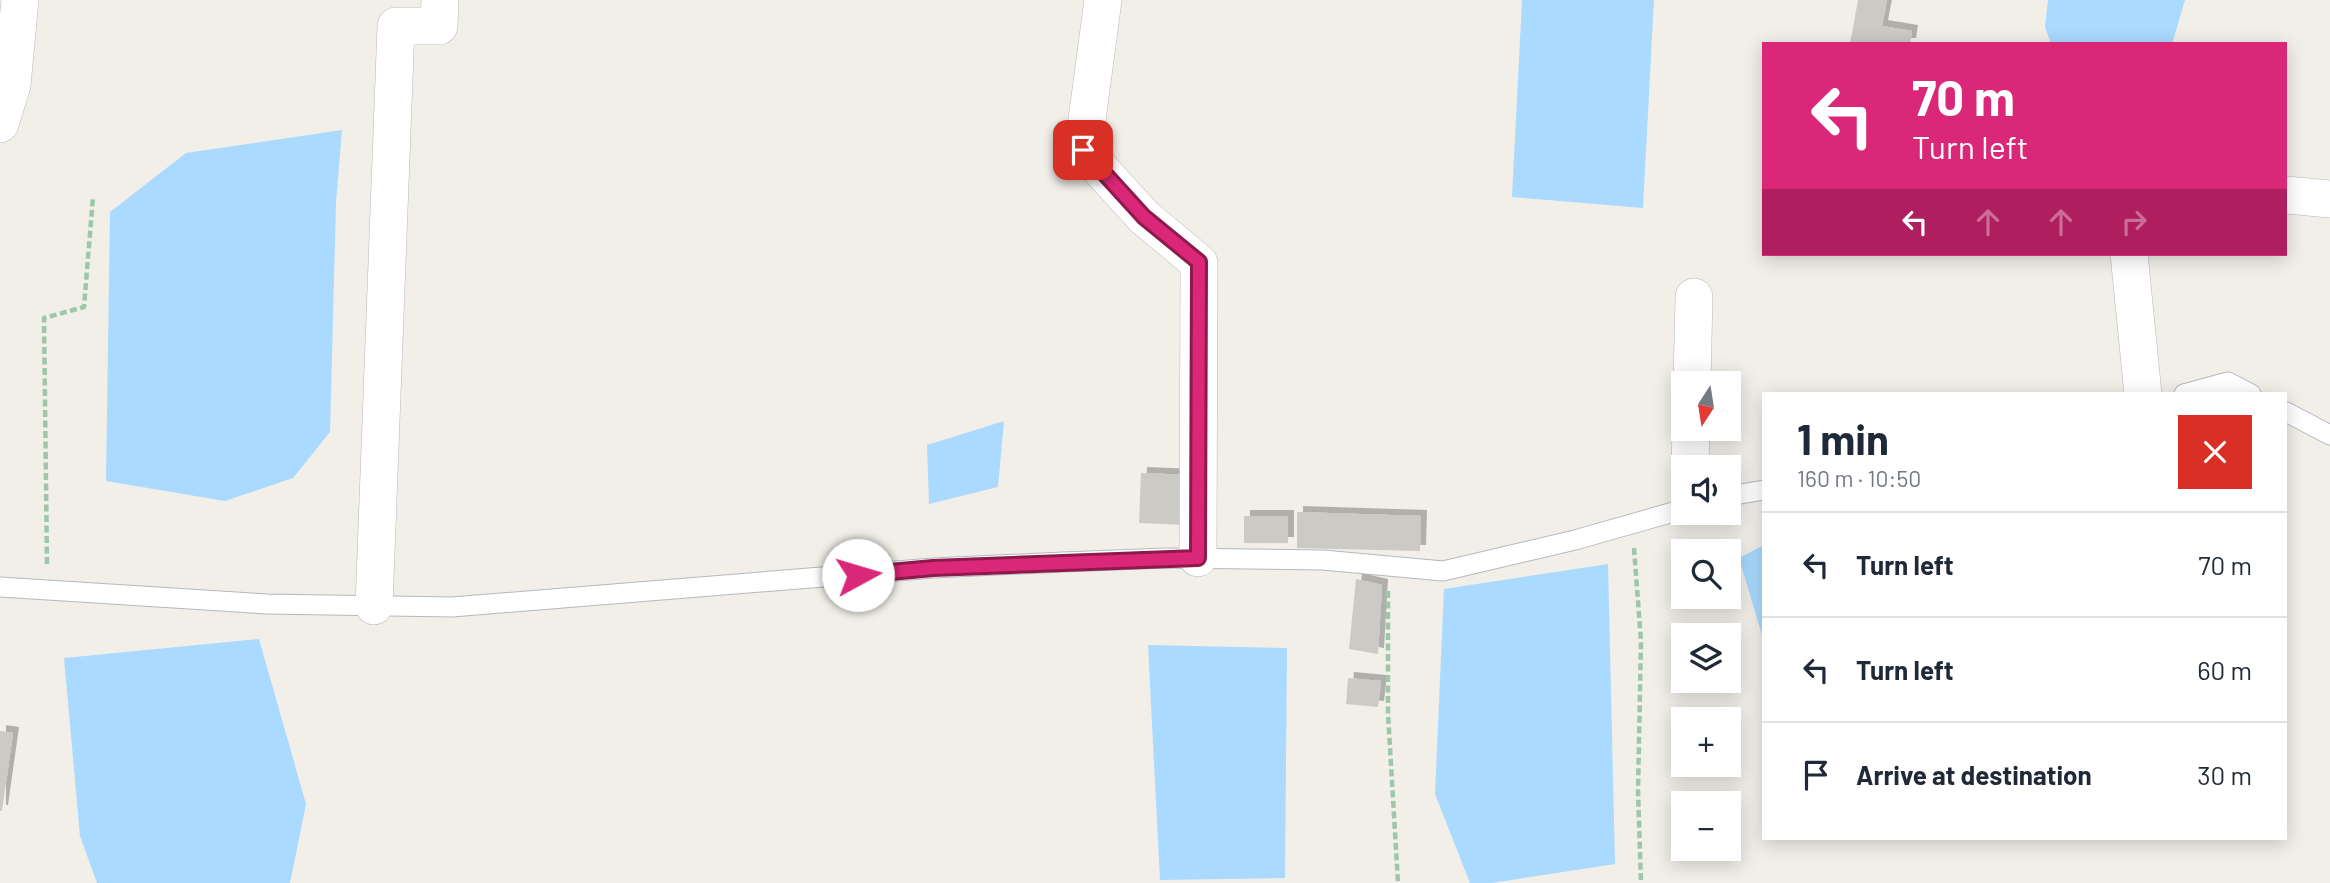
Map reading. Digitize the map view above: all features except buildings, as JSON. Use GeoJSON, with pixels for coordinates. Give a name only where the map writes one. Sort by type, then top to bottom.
{"type":"FeatureCollection","features":[{"type":"Feature","properties":{"kind":"street"},"geometry":{"type":"LineString","coordinates":[[0,124],[12,85],[20,0]]}},
{"type":"Feature","properties":{"kind":"street"},"geometry":{"type":"LineString","coordinates":[[374,606],[396,26],[439,26],[440,0]]}},
{"type":"Feature","properties":{"kind":"street"},"geometry":{"type":"LineString","coordinates":[[1103,0],[1083,150],[1144,217],[1199,262],[1198,558]]}},
{"type":"Feature","properties":{"kind":"street"},"geometry":{"type":"LineString","coordinates":[[2287,195],[2330,200]]}},
{"type":"Feature","properties":{"kind":"street"},"geometry":{"type":"LineString","coordinates":[[2129,256],[2143,392]]}},
{"type":"Feature","properties":{"kind":"street"},"geometry":{"type":"LineString","coordinates":[[1692,371],[1694,297]]}},
{"type":"Feature","properties":{"kind":"lane"},"geometry":{"type":"LineString","coordinates":[[2191,392],[2228,382],[2247,392]]}},
{"type":"Feature","properties":{"kind":"lane"},"geometry":{"type":"LineString","coordinates":[[2287,413],[2330,435]]}},
{"type":"Feature","properties":{"kind":"lane"},"geometry":{"type":"LineString","coordinates":[[1741,494],[1762,490]]}},
{"type":"Feature","properties":{"kind":"lane"},"geometry":{"type":"LineString","coordinates":[[0,587],[267,604],[452,607],[933,568],[1198,558],[1323,560],[1443,571],[1576,540],[1671,513]]}},
{"type":"Feature","properties":{"kind":"path"},"geometry":{"type":"LineString","coordinates":[[47,589],[44,318],[84,307],[93,197]]}},
{"type":"Feature","properties":{"kind":"path"},"geometry":{"type":"LineString","coordinates":[[1632,524],[1641,641],[1638,791],[1641,883]]}},
{"type":"Feature","properties":{"kind":"path"},"geometry":{"type":"LineString","coordinates":[[1388,566],[1388,714],[1398,883]]}},
{"type":"Feature","properties":{"kind":"water"},"geometry":{"type":"Polygon","coordinates":[[[1522,0],[1654,0],[1643,208],[1512,197],[1522,0]]]}},
{"type":"Feature","properties":{"kind":"water"},"geometry":{"type":"Polygon","coordinates":[[[2048,0],[2185,0],[2173,42],[2050,42],[2045,27],[2048,0]]]}},
{"type":"Feature","properties":{"kind":"water"},"geometry":{"type":"Polygon","coordinates":[[[342,130],[336,202],[330,432],[293,478],[225,501],[106,481],[110,212],[186,153],[342,130]]]}},
{"type":"Feature","properties":{"kind":"water"},"geometry":{"type":"Polygon","coordinates":[[[1004,421],[998,487],[929,504],[927,445],[1004,421]]]}},
{"type":"Feature","properties":{"kind":"water"},"geometry":{"type":"Polygon","coordinates":[[[1762,546],[1762,635],[1741,557],[1762,546]]]}},
{"type":"Feature","properties":{"kind":"water"},"geometry":{"type":"Polygon","coordinates":[[[1608,564],[1615,864],[1491,883],[1470,883],[1435,794],[1444,589],[1608,564]]]}},
{"type":"Feature","properties":{"kind":"water"},"geometry":{"type":"Polygon","coordinates":[[[259,639],[306,804],[290,883],[97,883],[80,836],[64,658],[259,639]]]}},
{"type":"Feature","properties":{"kind":"water"},"geometry":{"type":"Polygon","coordinates":[[[1148,645],[1287,648],[1285,878],[1160,880],[1148,645]]]}},
{"type":"Feature","properties":{"kind":"route"},"geometry":{"type":"LineString","coordinates":[[858,575],[933,568],[1198,558],[1199,262],[1144,217],[1083,150]]}}]}
